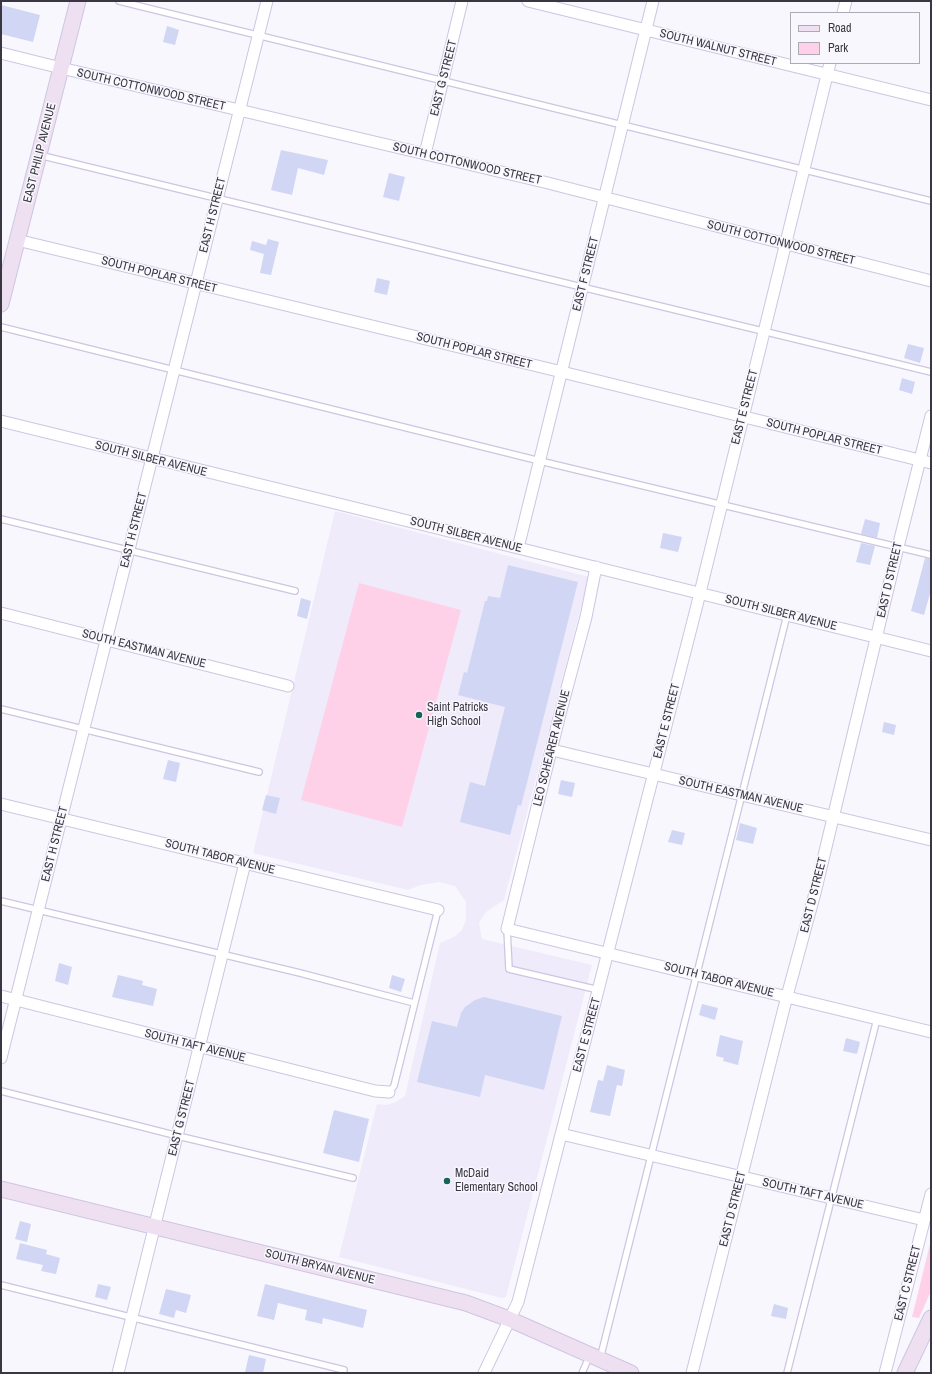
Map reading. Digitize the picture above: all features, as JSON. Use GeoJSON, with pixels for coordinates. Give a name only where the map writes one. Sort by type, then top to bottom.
{"type":"FeatureCollection","features":[{"type":"Feature","properties":{"kind":"main road","name":"EAST PHILIP AVENUE"},"geometry":{"type":"LineString","coordinates":[[2,297],[6,262],[17,240],[78,1]]}},
{"type":"Feature","properties":{"kind":"main road","name":"SOUTH BRYAN AVENUE"},"geometry":{"type":"LineString","coordinates":[[1,1189],[466,1303],[509,1319],[631,1373]]}},
{"type":"Feature","properties":{"kind":"main road"},"geometry":{"type":"LineString","coordinates":[[905,1373],[931,1318]]}},
{"type":"Feature","properties":{"kind":"street","name":"EAST H STREET"},"geometry":{"type":"LineString","coordinates":[[1,1058],[267,1]]}},
{"type":"Feature","properties":{"kind":"street","name":"EAST G STREET"},"geometry":{"type":"LineString","coordinates":[[425,154],[462,1]]}},
{"type":"Feature","properties":{"kind":"street","name":"SOUTH WALNUT STREET"},"geometry":{"type":"LineString","coordinates":[[528,1],[646,30],[790,60]]}},
{"type":"Feature","properties":{"kind":"street","name":"EAST F STREET"},"geometry":{"type":"LineString","coordinates":[[518,548],[653,1]]}},
{"type":"Feature","properties":{"kind":"street"},"geometry":{"type":"LineString","coordinates":[[843,12],[846,1]]}},
{"type":"Feature","properties":{"kind":"street","name":"SOUTH COTTONWOOD STREET"},"geometry":{"type":"LineString","coordinates":[[1,53],[544,182],[931,281]]}},
{"type":"Feature","properties":{"kind":"street","name":"SOUTH WALNUT STREET"},"geometry":{"type":"LineString","coordinates":[[810,64],[829,68],[931,100]]}},
{"type":"Feature","properties":{"kind":"street","name":"EAST E STREET"},"geometry":{"type":"LineString","coordinates":[[484,1373],[518,1302],[700,593],[829,68]]}},
{"type":"Feature","properties":{"kind":"street","name":"SOUTH POPLAR STREET"},"geometry":{"type":"LineString","coordinates":[[17,240],[931,463]]}},
{"type":"Feature","properties":{"kind":"street","name":"EAST D STREET"},"geometry":{"type":"LineString","coordinates":[[692,1373],[741,1176],[834,817],[898,547],[931,416]]}},
{"type":"Feature","properties":{"kind":"street","name":"SOUTH SILBER AVENUE"},"geometry":{"type":"LineString","coordinates":[[1,421],[931,651]]}},
{"type":"Feature","properties":{"kind":"street","name":"LEO SCHEARER AVENUE"},"geometry":{"type":"LineString","coordinates":[[507,929],[560,714],[586,617],[596,567]]}},
{"type":"Feature","properties":{"kind":"street","name":"SOUTH EASTMAN AVENUE"},"geometry":{"type":"LineString","coordinates":[[1,613],[288,686]]}},
{"type":"Feature","properties":{"kind":"street","name":"SOUTH EASTMAN AVENUE"},"geometry":{"type":"LineString","coordinates":[[552,750],[931,840]]}},
{"type":"Feature","properties":{"kind":"street","name":"SOUTH TABOR AVENUE"},"geometry":{"type":"LineString","coordinates":[[1,804],[438,910]]}},
{"type":"Feature","properties":{"kind":"street","name":"EAST G STREET"},"geometry":{"type":"LineString","coordinates":[[118,1373],[245,863]]}},
{"type":"Feature","properties":{"kind":"street","name":"SOUTH TABOR AVENUE"},"geometry":{"type":"LineString","coordinates":[[507,929],[931,1032]]}},
{"type":"Feature","properties":{"kind":"street","name":"SOUTH TAFT AVENUE"},"geometry":{"type":"LineString","coordinates":[[1,996],[375,1091],[389,1092]]}},
{"type":"Feature","properties":{"kind":"street","name":"SOUTH TAFT AVENUE"},"geometry":{"type":"LineString","coordinates":[[561,1134],[924,1220]]}},
{"type":"Feature","properties":{"kind":"street","name":"EAST C STREET"},"geometry":{"type":"LineString","coordinates":[[885,1373],[931,1194]]}},
{"type":"Feature","properties":{"kind":"lane"},"geometry":{"type":"LineString","coordinates":[[119,1],[931,201]]}},
{"type":"Feature","properties":{"kind":"lane"},"geometry":{"type":"LineString","coordinates":[[39,154],[931,372]]}},
{"type":"Feature","properties":{"kind":"lane"},"geometry":{"type":"LineString","coordinates":[[1,326],[540,461],[931,555]]}},
{"type":"Feature","properties":{"kind":"lane"},"geometry":{"type":"LineString","coordinates":[[1,519],[295,591]]}},
{"type":"Feature","properties":{"kind":"lane"},"geometry":{"type":"LineString","coordinates":[[582,1373],[595,1357],[652,1155],[787,615]]}},
{"type":"Feature","properties":{"kind":"lane"},"geometry":{"type":"LineString","coordinates":[[1,709],[259,772]]}},
{"type":"Feature","properties":{"kind":"lane"},"geometry":{"type":"LineString","coordinates":[[1,901],[300,973],[414,1003]]}},
{"type":"Feature","properties":{"kind":"lane"},"geometry":{"type":"LineString","coordinates":[[389,1092],[394,1086],[438,910]]}},
{"type":"Feature","properties":{"kind":"lane"},"geometry":{"type":"LineString","coordinates":[[507,929],[509,969],[599,990]]}},
{"type":"Feature","properties":{"kind":"lane"},"geometry":{"type":"LineString","coordinates":[[787,1373],[877,1019]]}},
{"type":"Feature","properties":{"kind":"lane"},"geometry":{"type":"LineString","coordinates":[[1,1091],[178,1136],[353,1178]]}},
{"type":"Feature","properties":{"kind":"lane"},"geometry":{"type":"LineString","coordinates":[[1,1285],[344,1370]]}},
{"type":"Feature","properties":{"kind":"shaded area","name":"Saint Patricks High School"},"geometry":{"type":"Polygon","coordinates":[[[335,511],[589,577],[504,900],[486,912],[479,923],[482,939],[592,965],[506,1297],[502,1298],[339,1257],[377,1104],[387,1105],[396,1102],[405,1096],[440,943],[454,937],[462,930],[466,920],[466,902],[455,886],[439,882],[421,885],[408,890],[253,853],[335,511]]]}},
{"type":"Feature","properties":{"kind":"green space"},"geometry":{"type":"Polygon","coordinates":[[[359,583],[461,610],[402,827],[301,800],[359,583]]]}},
{"type":"Feature","properties":{"kind":"green space"},"geometry":{"type":"Polygon","coordinates":[[[931,1240],[931,1291],[919,1318],[912,1317],[931,1240]]]}},
{"type":"Feature","properties":{"kind":"building"},"geometry":{"type":"Polygon","coordinates":[[[1,5],[40,15],[33,42],[1,34],[1,5]]]}},
{"type":"Feature","properties":{"kind":"building"},"geometry":{"type":"Polygon","coordinates":[[[167,26],[179,30],[175,45],[163,42],[167,26]]]}},
{"type":"Feature","properties":{"kind":"building"},"geometry":{"type":"Polygon","coordinates":[[[281,150],[328,160],[324,175],[298,168],[292,195],[271,190],[281,150]]]}},
{"type":"Feature","properties":{"kind":"building"},"geometry":{"type":"Polygon","coordinates":[[[389,173],[405,177],[399,201],[383,197],[389,173]]]}},
{"type":"Feature","properties":{"kind":"building"},"geometry":{"type":"Polygon","coordinates":[[[268,239],[279,242],[271,275],[260,273],[264,254],[250,250],[252,241],[266,245],[268,239]]]}},
{"type":"Feature","properties":{"kind":"building"},"geometry":{"type":"Polygon","coordinates":[[[377,278],[390,281],[387,295],[374,292],[377,278]]]}},
{"type":"Feature","properties":{"kind":"building"},"geometry":{"type":"Polygon","coordinates":[[[908,344],[924,348],[920,363],[904,358],[908,344]]]}},
{"type":"Feature","properties":{"kind":"building"},"geometry":{"type":"Polygon","coordinates":[[[902,378],[915,382],[912,394],[899,390],[902,378]]]}},
{"type":"Feature","properties":{"kind":"building"},"geometry":{"type":"Polygon","coordinates":[[[865,519],[880,523],[877,538],[861,534],[865,519]]]}},
{"type":"Feature","properties":{"kind":"building"},"geometry":{"type":"Polygon","coordinates":[[[663,533],[682,537],[678,552],[660,548],[663,533]]]}},
{"type":"Feature","properties":{"kind":"building"},"geometry":{"type":"Polygon","coordinates":[[[861,543],[875,546],[870,565],[856,562],[861,543]]]}},
{"type":"Feature","properties":{"kind":"building"},"geometry":{"type":"Polygon","coordinates":[[[925,558],[931,559],[931,590],[924,615],[911,611],[925,558]]]}},
{"type":"Feature","properties":{"kind":"building"},"geometry":{"type":"Polygon","coordinates":[[[508,565],[578,582],[521,806],[518,805],[510,835],[460,822],[470,782],[485,786],[505,707],[458,695],[464,672],[467,673],[485,601],[487,601],[488,596],[500,598],[508,565]]]}},
{"type":"Feature","properties":{"kind":"building"},"geometry":{"type":"Polygon","coordinates":[[[301,598],[311,601],[307,619],[297,616],[301,598]]]}},
{"type":"Feature","properties":{"kind":"building"},"geometry":{"type":"Polygon","coordinates":[[[884,722],[896,725],[894,735],[882,732],[884,722]]]}},
{"type":"Feature","properties":{"kind":"building"},"geometry":{"type":"Polygon","coordinates":[[[168,760],[180,763],[176,782],[163,779],[168,760]]]}},
{"type":"Feature","properties":{"kind":"building"},"geometry":{"type":"Polygon","coordinates":[[[561,780],[575,783],[572,797],[558,794],[561,780]]]}},
{"type":"Feature","properties":{"kind":"building"},"geometry":{"type":"Polygon","coordinates":[[[266,795],[280,798],[276,814],[262,810],[266,795]]]}},
{"type":"Feature","properties":{"kind":"building"},"geometry":{"type":"Polygon","coordinates":[[[740,823],[757,828],[753,844],[736,840],[740,823]]]}},
{"type":"Feature","properties":{"kind":"building"},"geometry":{"type":"Polygon","coordinates":[[[672,830],[685,833],[682,845],[668,842],[672,830]]]}},
{"type":"Feature","properties":{"kind":"building"},"geometry":{"type":"Polygon","coordinates":[[[59,963],[72,967],[68,985],[55,981],[59,963]]]}},
{"type":"Feature","properties":{"kind":"building"},"geometry":{"type":"Polygon","coordinates":[[[118,975],[143,981],[142,985],[157,989],[153,1006],[112,997],[118,975]]]}},
{"type":"Feature","properties":{"kind":"building"},"geometry":{"type":"Polygon","coordinates":[[[392,975],[405,979],[401,992],[389,988],[392,975]]]}},
{"type":"Feature","properties":{"kind":"building"},"geometry":{"type":"Polygon","coordinates":[[[484,997],[562,1016],[544,1090],[485,1075],[480,1097],[417,1082],[432,1021],[457,1027],[461,1013],[465,1007],[475,1000],[484,997]]]}},
{"type":"Feature","properties":{"kind":"building"},"geometry":{"type":"Polygon","coordinates":[[[702,1004],[718,1008],[715,1020],[699,1015],[702,1004]]]}},
{"type":"Feature","properties":{"kind":"building"},"geometry":{"type":"Polygon","coordinates":[[[720,1035],[743,1041],[738,1065],[723,1061],[724,1058],[716,1056],[720,1035]]]}},
{"type":"Feature","properties":{"kind":"building"},"geometry":{"type":"Polygon","coordinates":[[[846,1038],[860,1042],[857,1054],[843,1051],[846,1038]]]}},
{"type":"Feature","properties":{"kind":"building"},"geometry":{"type":"Polygon","coordinates":[[[607,1065],[625,1070],[622,1086],[617,1085],[610,1116],[590,1112],[598,1080],[603,1081],[607,1065]]]}},
{"type":"Feature","properties":{"kind":"building"},"geometry":{"type":"Polygon","coordinates":[[[334,1110],[369,1119],[359,1162],[323,1153],[334,1110]]]}},
{"type":"Feature","properties":{"kind":"building"},"geometry":{"type":"Polygon","coordinates":[[[20,1221],[31,1224],[27,1242],[15,1239],[20,1221]]]}},
{"type":"Feature","properties":{"kind":"building"},"geometry":{"type":"Polygon","coordinates":[[[20,1243],[47,1250],[46,1254],[60,1258],[56,1274],[41,1271],[43,1265],[16,1259],[20,1243]]]}},
{"type":"Feature","properties":{"kind":"building"},"geometry":{"type":"Polygon","coordinates":[[[98,1284],[111,1287],[107,1300],[95,1297],[98,1284]]]}},
{"type":"Feature","properties":{"kind":"building"},"geometry":{"type":"Polygon","coordinates":[[[265,1284],[367,1310],[363,1328],[323,1318],[322,1324],[305,1320],[307,1310],[278,1303],[274,1320],[257,1316],[265,1284]]]}},
{"type":"Feature","properties":{"kind":"building"},"geometry":{"type":"Polygon","coordinates":[[[166,1289],[191,1295],[186,1313],[176,1310],[174,1318],[159,1314],[166,1289]]]}},
{"type":"Feature","properties":{"kind":"building"},"geometry":{"type":"Polygon","coordinates":[[[774,1304],[788,1308],[786,1319],[771,1316],[774,1304]]]}},
{"type":"Feature","properties":{"kind":"building"},"geometry":{"type":"Polygon","coordinates":[[[249,1355],[266,1359],[263,1373],[245,1372],[249,1355]]]}},
{"type":"Feature","properties":{"kind":"place","name":"Saint Patricks High School"},"geometry":{"type":"Point","coordinates":[419,715]}},
{"type":"Feature","properties":{"kind":"place","name":"McDaid Elementary School"},"geometry":{"type":"Point","coordinates":[447,1181]}}]}
